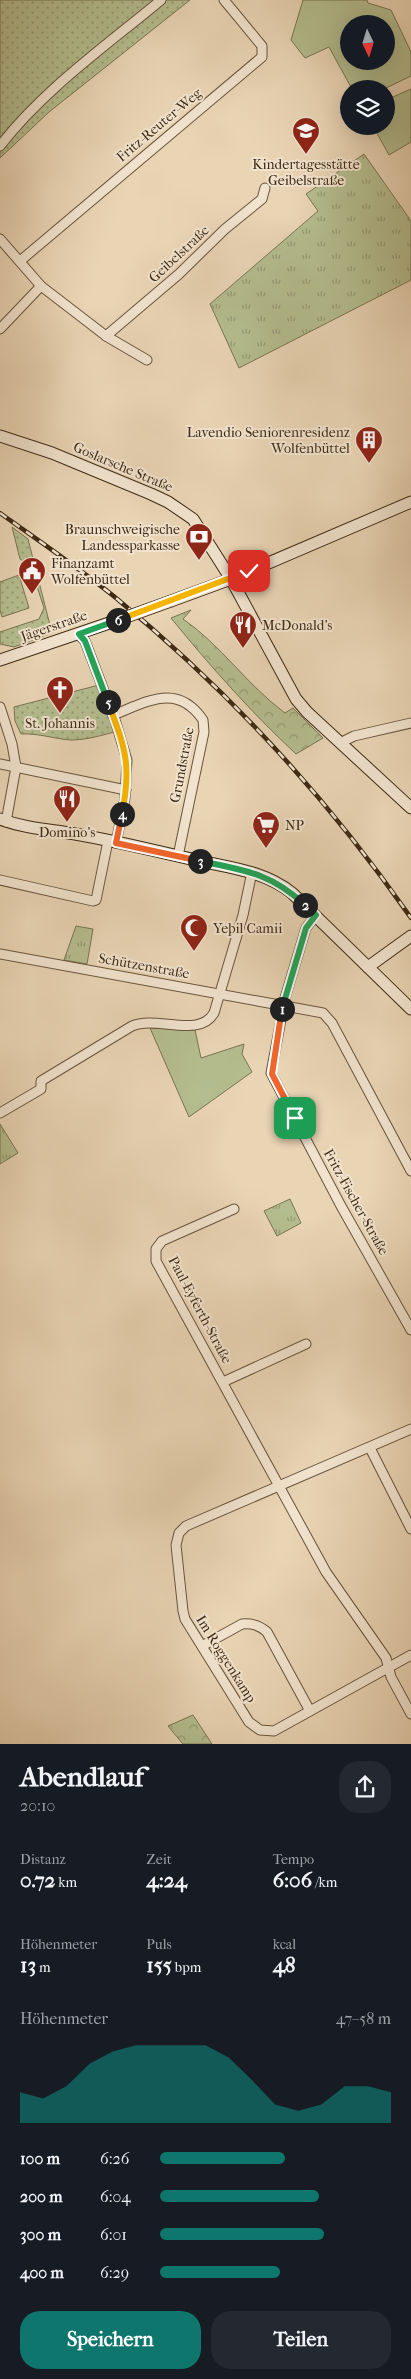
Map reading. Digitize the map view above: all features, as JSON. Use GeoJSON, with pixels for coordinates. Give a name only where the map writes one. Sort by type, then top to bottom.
{"type":"FeatureCollection","features":[{"type":"Feature","properties":{"kind":"main road","name":"Goslarsche Straße"},"geometry":{"type":"LineString","coordinates":[[0,436],[52,453],[168,502],[193,519],[231,579],[296,699],[307,712],[411,808]]}},
{"type":"Feature","properties":{"kind":"main road"},"geometry":{"type":"LineString","coordinates":[[231,579],[411,502]]}},
{"type":"Feature","properties":{"kind":"main road","name":"Jägerstraße"},"geometry":{"type":"LineString","coordinates":[[0,660],[79,634],[231,579]]}},
{"type":"Feature","properties":{"kind":"main road"},"geometry":{"type":"LineString","coordinates":[[3,820],[43,831],[63,832],[252,872],[283,886],[316,915],[411,1009]]}},
{"type":"Feature","properties":{"kind":"main road"},"geometry":{"type":"LineString","coordinates":[[368,967],[410,937]]}},
{"type":"Feature","properties":{"kind":"street"},"geometry":{"type":"LineString","coordinates":[[0,146],[22,119],[50,93],[150,3],[161,0]]}},
{"type":"Feature","properties":{"kind":"street","name":"Fritz-Reuter-Weg"},"geometry":{"type":"LineString","coordinates":[[20,261],[262,57],[262,46],[224,0]]}},
{"type":"Feature","properties":{"kind":"street","name":"Geibelstraße"},"geometry":{"type":"LineString","coordinates":[[106,336],[179,274],[225,229],[262,198],[265,188]]}},
{"type":"Feature","properties":{"kind":"street"},"geometry":{"type":"LineString","coordinates":[[0,240],[41,286],[106,336],[147,360]]}},
{"type":"Feature","properties":{"kind":"street"},"geometry":{"type":"LineString","coordinates":[[0,329],[41,286]]}},
{"type":"Feature","properties":{"kind":"street"},"geometry":{"type":"LineString","coordinates":[[0,880],[93,901],[96,900],[126,790],[127,760],[113,715],[85,641],[79,634]]}},
{"type":"Feature","properties":{"kind":"street","name":"Grundstraße"},"geometry":{"type":"LineString","coordinates":[[113,715],[156,699],[167,697],[187,704],[203,720],[204,732],[178,856]]}},
{"type":"Feature","properties":{"kind":"street"},"geometry":{"type":"LineString","coordinates":[[0,707],[12,744],[16,767],[3,820]]}},
{"type":"Feature","properties":{"kind":"street"},"geometry":{"type":"LineString","coordinates":[[340,743],[354,736],[411,723]]}},
{"type":"Feature","properties":{"kind":"street"},"geometry":{"type":"LineString","coordinates":[[0,764],[126,790]]}},
{"type":"Feature","properties":{"kind":"street"},"geometry":{"type":"LineString","coordinates":[[0,1113],[41,1089],[41,1081],[137,1024],[195,1026],[204,1024],[214,1013],[220,994],[244,915],[252,872]]}},
{"type":"Feature","properties":{"kind":"street","name":"Fritz-Fischer-Straße"},"geometry":{"type":"LineString","coordinates":[[316,915],[306,928],[283,1006],[272,1074],[411,1330]]}},
{"type":"Feature","properties":{"kind":"street","name":"Schützenstraße"},"geometry":{"type":"LineString","coordinates":[[0,954],[323,1013],[332,1022],[411,1171]]}},
{"type":"Feature","properties":{"kind":"street","name":"Paul-Eyferth-Straße"},"geometry":{"type":"LineString","coordinates":[[234,1210],[162,1241],[156,1249],[156,1261],[326,1572],[386,1658],[388,1668],[411,1714]]}},
{"type":"Feature","properties":{"kind":"street","name":"Paul-Eyferth-Straße"},"geometry":{"type":"LineString","coordinates":[[223,1382],[306,1344]]}},
{"type":"Feature","properties":{"kind":"street"},"geometry":{"type":"LineString","coordinates":[[280,1486],[411,1429]]}},
{"type":"Feature","properties":{"kind":"street"},"geometry":{"type":"LineString","coordinates":[[370,1448],[411,1529]]}},
{"type":"Feature","properties":{"kind":"street","name":"Im Roggenkamp"},"geometry":{"type":"LineString","coordinates":[[280,1486],[186,1526],[179,1533],[176,1545],[183,1611],[202,1646],[254,1727],[266,1732],[274,1731],[411,1655]]}},
{"type":"Feature","properties":{"kind":"street"},"geometry":{"type":"LineString","coordinates":[[202,1646],[242,1624],[249,1623],[262,1628],[267,1632],[310,1711]]}},
{"type":"Feature","properties":{"kind":"green space"},"geometry":{"type":"Polygon","coordinates":[[[0,0],[190,0],[49,112],[0,158],[0,0]]]}},
{"type":"Feature","properties":{"kind":"green space"},"geometry":{"type":"Polygon","coordinates":[[[303,0],[367,0],[368,3],[391,10],[393,15],[340,15],[340,67],[329,47],[305,58],[291,40],[303,0]]]}},
{"type":"Feature","properties":{"kind":"green space"},"geometry":{"type":"Polygon","coordinates":[[[395,18],[411,52],[411,76],[395,84],[395,80],[347,80],[342,70],[395,70],[395,18]]]}},
{"type":"Feature","properties":{"kind":"green space"},"geometry":{"type":"Polygon","coordinates":[[[411,89],[411,142],[389,155],[378,135],[395,135],[395,96],[411,89]]]}},
{"type":"Feature","properties":{"kind":"green space"},"geometry":{"type":"Polygon","coordinates":[[[364,154],[411,221],[411,280],[239,368],[210,304],[318,211],[306,194],[364,154]]]}},
{"type":"Feature","properties":{"kind":"green space"},"geometry":{"type":"Polygon","coordinates":[[[12,527],[28,539],[52,633],[14,647],[0,644],[0,632],[39,619],[44,608],[30,565],[20,559],[12,527]]]}},
{"type":"Feature","properties":{"kind":"green space"},"geometry":{"type":"Polygon","coordinates":[[[19,575],[29,608],[2,617],[0,610],[0,582],[19,575]]]}},
{"type":"Feature","properties":{"kind":"green space"},"geometry":{"type":"Polygon","coordinates":[[[191,610],[183,619],[210,641],[271,702],[285,713],[293,708],[323,738],[296,754],[279,738],[231,688],[171,618],[191,610]]]}},
{"type":"Feature","properties":{"kind":"green space"},"geometry":{"type":"Polygon","coordinates":[[[99,685],[118,731],[71,740],[34,734],[21,734],[15,721],[14,707],[99,685]]]}},
{"type":"Feature","properties":{"kind":"green space"},"geometry":{"type":"Polygon","coordinates":[[[76,926],[93,929],[87,964],[64,960],[76,926]]]}},
{"type":"Feature","properties":{"kind":"green space"},"geometry":{"type":"Polygon","coordinates":[[[150,1028],[195,1030],[201,1058],[244,1044],[242,1054],[252,1072],[189,1117],[150,1028]]]}},
{"type":"Feature","properties":{"kind":"green space"},"geometry":{"type":"Polygon","coordinates":[[[0,1124],[18,1153],[0,1164],[0,1124]]]}},
{"type":"Feature","properties":{"kind":"green space"},"geometry":{"type":"Polygon","coordinates":[[[290,1199],[301,1223],[277,1236],[264,1211],[290,1199]]]}},
{"type":"Feature","properties":{"kind":"green space"},"geometry":{"type":"Polygon","coordinates":[[[193,1715],[212,1744],[183,1744],[168,1726],[193,1715]]]}},
{"type":"Feature","properties":{"kind":"railway"},"geometry":{"type":"LineString","coordinates":[[0,513],[116,598],[198,670],[237,708],[311,789],[346,831],[411,918]]}},
{"type":"Feature","properties":{"kind":"place","name":"Kindertagesstätte Geibelstraße"},"geometry":{"type":"Point","coordinates":[306,155]}},
{"type":"Feature","properties":{"kind":"place","name":"Lavendio Seniorenresidenz Wolfenbüttel"},"geometry":{"type":"Point","coordinates":[369,464]}},
{"type":"Feature","properties":{"kind":"place","name":"Braunschweigische Landessparkasse"},"geometry":{"type":"Point","coordinates":[199,561]}},
{"type":"Feature","properties":{"kind":"place","name":"Finanzamt Wolfenbüttel"},"geometry":{"type":"Point","coordinates":[32,595]}},
{"type":"Feature","properties":{"kind":"place","name":"McDonald's"},"geometry":{"type":"Point","coordinates":[243,649]}},
{"type":"Feature","properties":{"kind":"place","name":"St. Johannis"},"geometry":{"type":"Point","coordinates":[60,714]}},
{"type":"Feature","properties":{"kind":"place","name":"Domino's"},"geometry":{"type":"Point","coordinates":[67,823]}},
{"type":"Feature","properties":{"kind":"place","name":"NP"},"geometry":{"type":"Point","coordinates":[266,849]}},
{"type":"Feature","properties":{"kind":"place","name":"Yeþil Camii"},"geometry":{"type":"Point","coordinates":[194,952]}},
{"type":"Feature","properties":{"kind":"route"},"geometry":{"type":"LineString","coordinates":[[249,571],[79,634],[85,641],[115,720],[127,760],[128,771],[125,798],[116,843],[264,876],[283,886],[316,915],[310,920],[306,928],[285,998],[272,1064],[272,1074],[295,1118]]}}]}
